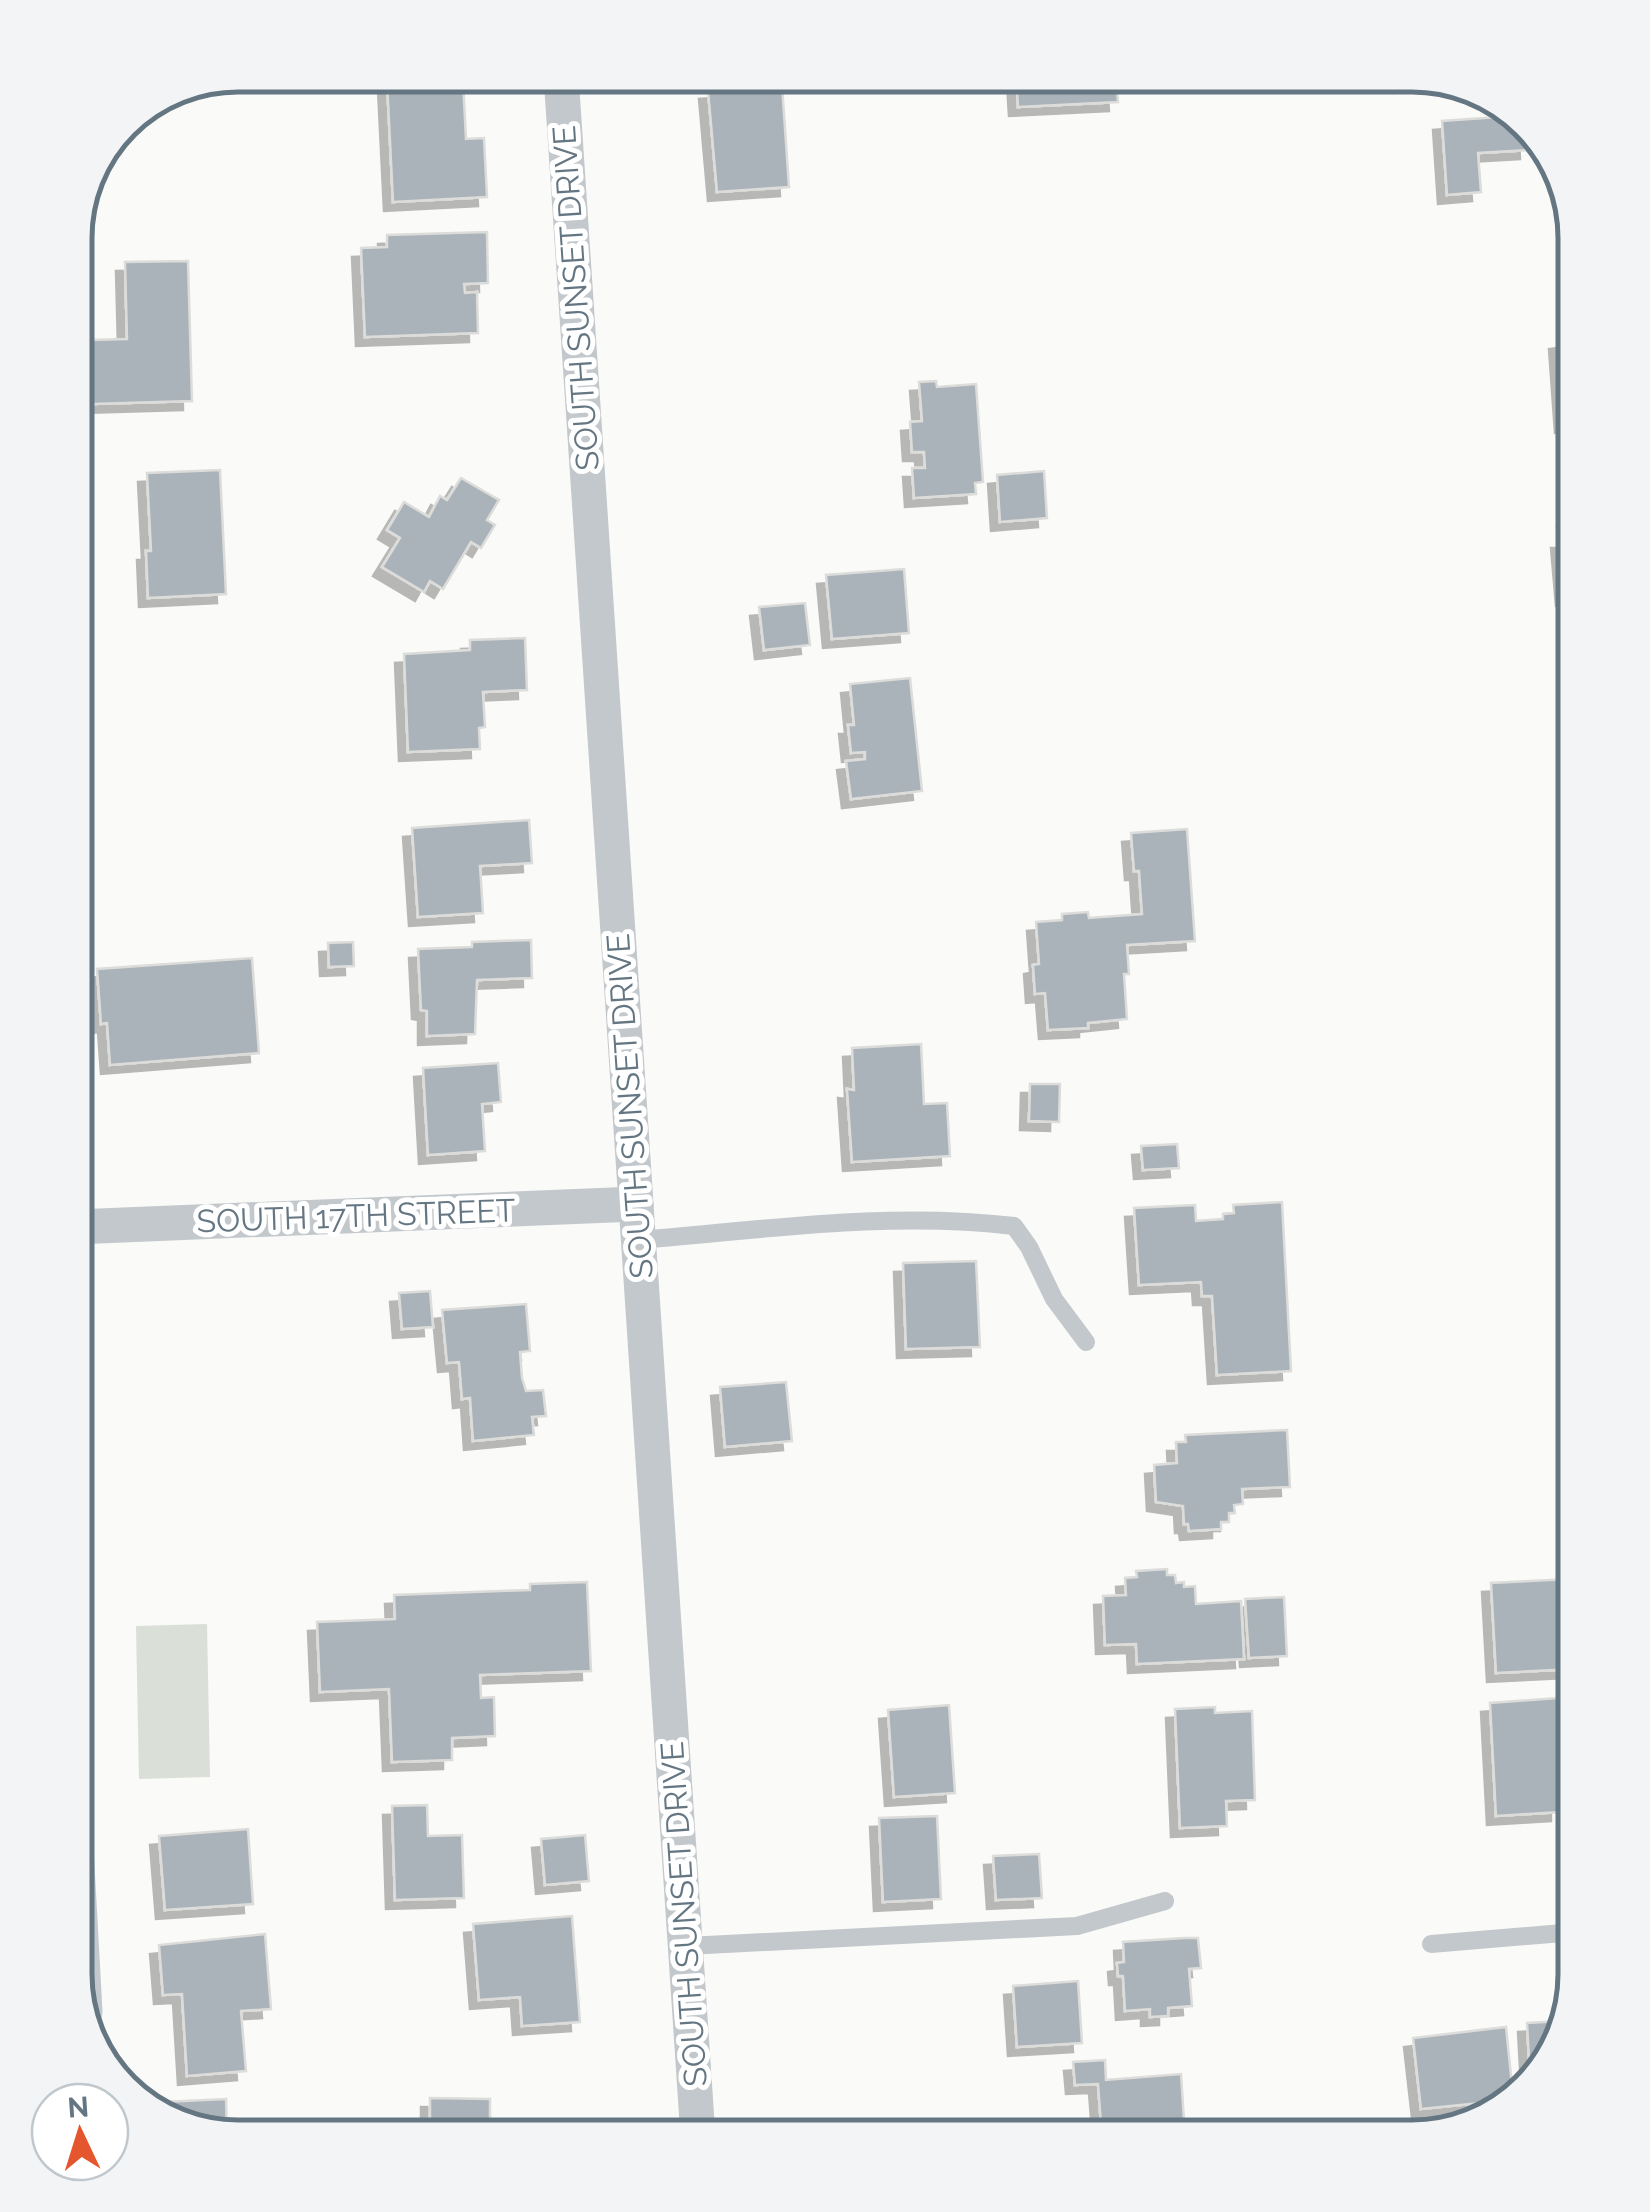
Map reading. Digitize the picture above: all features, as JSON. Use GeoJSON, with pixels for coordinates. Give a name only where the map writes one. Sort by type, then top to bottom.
{"type":"FeatureCollection","features":[{"type":"Feature","properties":{"kind":"street","name":"SOUTH SUNSET DRIVE"},"geometry":{"type":"LineString","coordinates":[[562,92],[697,2120]]}},
{"type":"Feature","properties":{"kind":"street","name":"SOUTH 17TH STREET"},"geometry":{"type":"LineString","coordinates":[[92,1227],[636,1204]]}},
{"type":"Feature","properties":{"kind":"lane"},"geometry":{"type":"LineString","coordinates":[[638,1240],[874,1220],[962,1220],[1014,1226],[1054,1299],[1086,1342]]}},
{"type":"Feature","properties":{"kind":"lane"},"geometry":{"type":"LineString","coordinates":[[687,1946],[1076,1926],[1165,1902]]}},
{"type":"Feature","properties":{"kind":"lane"},"geometry":{"type":"LineString","coordinates":[[1431,1944],[1558,1933]]}},
{"type":"Feature","properties":{"kind":"shaded area"},"geometry":{"type":"Polygon","coordinates":[[[207,1624],[210,1777],[139,1779],[136,1626],[207,1624]]]}},
{"type":"Feature","properties":{"kind":"building"},"geometry":{"type":"Polygon","coordinates":[[[388,92],[464,92],[466,139],[484,138],[487,197],[393,202],[388,92]]]}},
{"type":"Feature","properties":{"kind":"building"},"geometry":{"type":"Polygon","coordinates":[[[708,92],[783,92],[789,187],[717,192],[708,92]]]}},
{"type":"Feature","properties":{"kind":"building"},"geometry":{"type":"Polygon","coordinates":[[[1017,93],[1117,93],[1118,102],[1018,107],[1017,93]]]}},
{"type":"Feature","properties":{"kind":"building"},"geometry":{"type":"Polygon","coordinates":[[[1492,117],[1527,150],[1478,153],[1481,192],[1447,195],[1442,121],[1492,117]]]}},
{"type":"Feature","properties":{"kind":"building"},"geometry":{"type":"Polygon","coordinates":[[[487,232],[488,283],[464,284],[465,293],[477,292],[478,333],[365,337],[361,248],[387,247],[387,235],[487,232]]]}},
{"type":"Feature","properties":{"kind":"building"},"geometry":{"type":"Polygon","coordinates":[[[188,261],[192,401],[93,404],[93,340],[127,339],[125,262],[188,261]]]}},
{"type":"Feature","properties":{"kind":"building"},"geometry":{"type":"Polygon","coordinates":[[[936,381],[937,387],[976,384],[983,482],[975,483],[976,494],[914,498],[912,468],[925,468],[924,452],[912,452],[910,422],[922,421],[919,382],[936,381]]]}},
{"type":"Feature","properties":{"kind":"building"},"geometry":{"type":"Polygon","coordinates":[[[220,470],[226,594],[148,598],[146,551],[151,551],[147,473],[220,470]]]}},
{"type":"Feature","properties":{"kind":"building"},"geometry":{"type":"Polygon","coordinates":[[[1044,471],[1047,518],[1000,522],[997,475],[1044,471]]]}},
{"type":"Feature","properties":{"kind":"building"},"geometry":{"type":"Polygon","coordinates":[[[461,478],[499,500],[487,520],[495,525],[481,548],[471,542],[443,589],[430,581],[424,592],[382,567],[400,538],[387,530],[404,502],[429,517],[440,496],[447,500],[461,478]]]}},
{"type":"Feature","properties":{"kind":"building"},"geometry":{"type":"Polygon","coordinates":[[[904,569],[909,633],[832,639],[826,575],[904,569]]]}},
{"type":"Feature","properties":{"kind":"building"},"geometry":{"type":"Polygon","coordinates":[[[805,603],[810,645],[764,650],[759,607],[805,603]]]}},
{"type":"Feature","properties":{"kind":"building"},"geometry":{"type":"Polygon","coordinates":[[[525,638],[527,690],[483,692],[485,727],[479,728],[480,749],[408,752],[404,654],[470,650],[470,640],[525,638]]]}},
{"type":"Feature","properties":{"kind":"building"},"geometry":{"type":"Polygon","coordinates":[[[910,678],[922,791],[851,799],[846,761],[865,759],[865,752],[851,753],[848,725],[854,725],[850,684],[910,678]]]}},
{"type":"Feature","properties":{"kind":"building"},"geometry":{"type":"Polygon","coordinates":[[[529,820],[532,863],[480,866],[483,913],[418,917],[412,828],[529,820]]]}},
{"type":"Feature","properties":{"kind":"building"},"geometry":{"type":"Polygon","coordinates":[[[1187,829],[1195,941],[1127,945],[1127,1019],[1088,1023],[1088,1028],[1048,1030],[1045,993],[1035,994],[1033,965],[1039,964],[1036,922],[1088,912],[1089,918],[1142,914],[1131,833],[1187,829]]]}},
{"type":"Feature","properties":{"kind":"building"},"geometry":{"type":"Polygon","coordinates":[[[531,940],[532,978],[477,980],[475,1034],[427,1036],[427,1011],[421,1010],[418,949],[531,940]]]}},
{"type":"Feature","properties":{"kind":"building"},"geometry":{"type":"Polygon","coordinates":[[[353,942],[354,966],[329,967],[328,943],[353,942]]]}},
{"type":"Feature","properties":{"kind":"building"},"geometry":{"type":"Polygon","coordinates":[[[252,958],[259,1053],[110,1065],[107,1023],[101,1024],[97,969],[252,958]]]}},
{"type":"Feature","properties":{"kind":"building"},"geometry":{"type":"Polygon","coordinates":[[[921,1044],[924,1104],[947,1103],[950,1156],[852,1162],[847,1089],[854,1090],[852,1048],[921,1044]]]}},
{"type":"Feature","properties":{"kind":"building"},"geometry":{"type":"Polygon","coordinates":[[[498,1063],[501,1102],[482,1104],[485,1151],[428,1155],[423,1068],[498,1063]]]}},
{"type":"Feature","properties":{"kind":"building"},"geometry":{"type":"Polygon","coordinates":[[[1030,1084],[1060,1084],[1059,1122],[1029,1121],[1030,1084]]]}},
{"type":"Feature","properties":{"kind":"building"},"geometry":{"type":"Polygon","coordinates":[[[1177,1144],[1179,1168],[1143,1170],[1141,1146],[1177,1144]]]}},
{"type":"Feature","properties":{"kind":"building"},"geometry":{"type":"Polygon","coordinates":[[[1282,1202],[1291,1371],[1217,1375],[1212,1296],[1202,1296],[1201,1282],[1139,1285],[1134,1208],[1195,1205],[1196,1221],[1223,1219],[1223,1214],[1234,1213],[1233,1205],[1282,1202]]]}},
{"type":"Feature","properties":{"kind":"building"},"geometry":{"type":"Polygon","coordinates":[[[976,1261],[980,1347],[906,1349],[903,1263],[976,1261]]]}},
{"type":"Feature","properties":{"kind":"building"},"geometry":{"type":"Polygon","coordinates":[[[430,1291],[433,1327],[402,1329],[399,1293],[430,1291]]]}},
{"type":"Feature","properties":{"kind":"building"},"geometry":{"type":"Polygon","coordinates":[[[526,1304],[530,1351],[520,1352],[522,1378],[526,1391],[543,1390],[546,1416],[532,1417],[534,1435],[473,1441],[470,1398],[462,1399],[459,1362],[447,1363],[442,1310],[526,1304]]]}},
{"type":"Feature","properties":{"kind":"building"},"geometry":{"type":"Polygon","coordinates":[[[786,1382],[792,1441],[725,1447],[720,1387],[786,1382]]]}},
{"type":"Feature","properties":{"kind":"building"},"geometry":{"type":"Polygon","coordinates":[[[1287,1430],[1290,1487],[1242,1489],[1243,1504],[1234,1505],[1235,1513],[1229,1513],[1229,1522],[1221,1522],[1221,1529],[1189,1531],[1188,1524],[1184,1524],[1183,1506],[1156,1502],[1154,1465],[1177,1463],[1176,1442],[1186,1442],[1185,1435],[1287,1430]]]}},
{"type":"Feature","properties":{"kind":"building"},"geometry":{"type":"Polygon","coordinates":[[[1167,1569],[1167,1575],[1175,1575],[1176,1583],[1195,1586],[1196,1604],[1241,1601],[1244,1659],[1137,1664],[1136,1644],[1105,1645],[1103,1596],[1126,1595],[1125,1578],[1137,1577],[1136,1571],[1167,1569]]]}},
{"type":"Feature","properties":{"kind":"building"},"geometry":{"type":"Polygon","coordinates":[[[1558,1580],[1558,1670],[1496,1673],[1491,1583],[1558,1580]]]}},
{"type":"Feature","properties":{"kind":"building"},"geometry":{"type":"Polygon","coordinates":[[[587,1582],[591,1671],[480,1675],[481,1698],[494,1697],[495,1736],[452,1738],[452,1760],[392,1762],[389,1689],[320,1692],[317,1622],[395,1619],[394,1595],[530,1590],[530,1584],[587,1582]]]}},
{"type":"Feature","properties":{"kind":"building"},"geometry":{"type":"Polygon","coordinates":[[[1284,1597],[1287,1656],[1249,1658],[1245,1599],[1284,1597]]]}},
{"type":"Feature","properties":{"kind":"building"},"geometry":{"type":"Polygon","coordinates":[[[1558,1698],[1558,1812],[1496,1816],[1490,1703],[1558,1698]]]}},
{"type":"Feature","properties":{"kind":"building"},"geometry":{"type":"Polygon","coordinates":[[[949,1705],[955,1793],[894,1797],[888,1710],[949,1705]]]}},
{"type":"Feature","properties":{"kind":"building"},"geometry":{"type":"Polygon","coordinates":[[[1215,1707],[1215,1713],[1252,1711],[1255,1800],[1226,1801],[1227,1826],[1180,1828],[1175,1709],[1215,1707]]]}},
{"type":"Feature","properties":{"kind":"building"},"geometry":{"type":"Polygon","coordinates":[[[427,1805],[428,1836],[462,1835],[464,1898],[395,1900],[392,1806],[427,1805]]]}},
{"type":"Feature","properties":{"kind":"building"},"geometry":{"type":"Polygon","coordinates":[[[937,1816],[941,1899],[883,1902],[879,1818],[937,1816]]]}},
{"type":"Feature","properties":{"kind":"building"},"geometry":{"type":"Polygon","coordinates":[[[248,1829],[253,1904],[165,1910],[159,1836],[248,1829]]]}},
{"type":"Feature","properties":{"kind":"building"},"geometry":{"type":"Polygon","coordinates":[[[585,1835],[589,1881],[545,1885],[541,1839],[585,1835]]]}},
{"type":"Feature","properties":{"kind":"building"},"geometry":{"type":"Polygon","coordinates":[[[1039,1854],[1042,1898],[996,1900],[993,1856],[1039,1854]]]}},
{"type":"Feature","properties":{"kind":"building"},"geometry":{"type":"Polygon","coordinates":[[[572,1916],[580,2022],[522,2026],[520,1997],[479,2000],[473,1924],[572,1916]]]}},
{"type":"Feature","properties":{"kind":"building"},"geometry":{"type":"Polygon","coordinates":[[[265,1934],[271,2009],[241,2011],[246,2071],[187,2076],[182,1994],[163,1995],[159,1945],[265,1934]]]}},
{"type":"Feature","properties":{"kind":"building"},"geometry":{"type":"Polygon","coordinates":[[[1198,1938],[1201,1968],[1189,1969],[1192,2006],[1168,2008],[1168,2016],[1150,2017],[1150,2009],[1125,2011],[1123,1976],[1118,1976],[1117,1963],[1124,1962],[1123,1942],[1198,1938]]]}},
{"type":"Feature","properties":{"kind":"building"},"geometry":{"type":"Polygon","coordinates":[[[1078,1981],[1082,2043],[1017,2047],[1013,1986],[1078,1981]]]}},
{"type":"Feature","properties":{"kind":"building"},"geometry":{"type":"Polygon","coordinates":[[[1549,2022],[1529,2059],[1527,2023],[1549,2022]]]}},
{"type":"Feature","properties":{"kind":"building"},"geometry":{"type":"Polygon","coordinates":[[[1506,2027],[1511,2080],[1477,2103],[1421,2109],[1413,2038],[1506,2027]]]}},
{"type":"Feature","properties":{"kind":"building"},"geometry":{"type":"Polygon","coordinates":[[[1105,2060],[1106,2080],[1181,2074],[1184,2120],[1101,2120],[1098,2084],[1075,2085],[1073,2062],[1105,2060]]]}},
{"type":"Feature","properties":{"kind":"building"},"geometry":{"type":"Polygon","coordinates":[[[430,2098],[490,2099],[490,2120],[430,2120],[430,2098]]]}},
{"type":"Feature","properties":{"kind":"building"},"geometry":{"type":"Polygon","coordinates":[[[226,2099],[227,2119],[201,2115],[170,2102],[226,2099]]]}}]}
